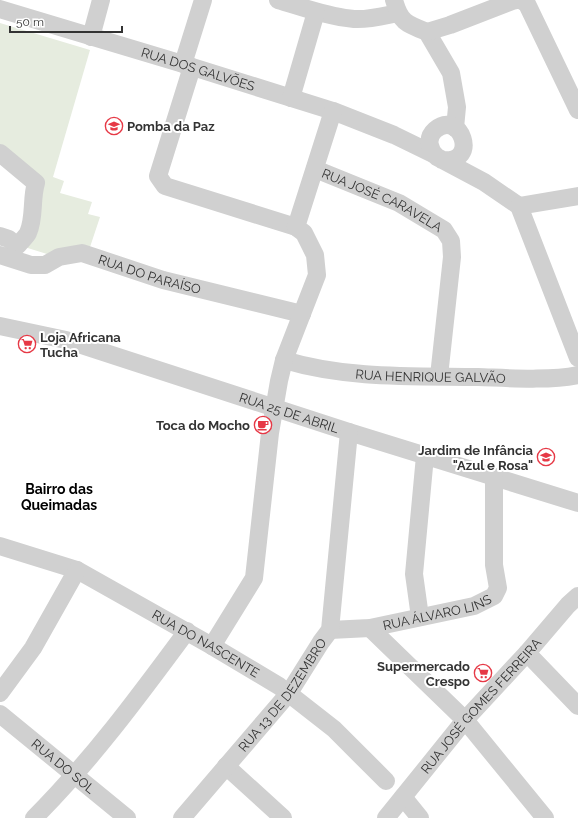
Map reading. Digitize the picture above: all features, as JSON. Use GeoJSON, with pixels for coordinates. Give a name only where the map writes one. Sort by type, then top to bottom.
{"type":"FeatureCollection","features":[{"type":"Feature","properties":{"kind":"street"},"geometry":{"type":"LineString","coordinates":[[91,37],[101,0]]}},
{"type":"Feature","properties":{"kind":"street"},"geometry":{"type":"LineString","coordinates":[[203,0],[188,65],[158,176],[165,186],[296,227],[304,233],[315,255],[317,275],[284,360],[279,381],[270,433],[254,578],[212,646]]}},
{"type":"Feature","properties":{"kind":"street"},"geometry":{"type":"LineString","coordinates":[[278,0],[316,12],[354,19],[373,18],[396,7],[409,25],[427,32],[450,25],[512,0],[517,0]]}},
{"type":"Feature","properties":{"kind":"street"},"geometry":{"type":"LineString","coordinates":[[521,0],[527,4],[578,110]]}},
{"type":"Feature","properties":{"kind":"street","name":"RUA DOS GALVÕES"},"geometry":{"type":"LineString","coordinates":[[0,10],[188,65],[333,111],[394,136],[438,157]]}},
{"type":"Feature","properties":{"kind":"street"},"geometry":{"type":"LineString","coordinates":[[291,98],[316,12]]}},
{"type":"Feature","properties":{"kind":"street"},"geometry":{"type":"LineString","coordinates":[[427,32],[451,73],[457,107],[456,128]]}},
{"type":"Feature","properties":{"kind":"street"},"geometry":{"type":"LineString","coordinates":[[296,227],[333,111]]}},
{"type":"Feature","properties":{"kind":"street"},"geometry":{"type":"LineString","coordinates":[[438,157],[447,160],[457,157],[463,149],[464,144],[462,135],[456,128],[450,126],[440,127],[432,134],[429,144],[438,157],[484,182],[518,206],[578,358]]}},
{"type":"Feature","properties":{"kind":"street","name":"RUA DOS GALVÕES"},"geometry":{"type":"LineString","coordinates":[[394,136],[432,134]]}},
{"type":"Feature","properties":{"kind":"street"},"geometry":{"type":"LineString","coordinates":[[463,149],[484,182]]}},
{"type":"Feature","properties":{"kind":"street"},"geometry":{"type":"LineString","coordinates":[[0,154],[36,183],[33,192],[31,220],[27,234],[18,245],[14,244],[9,239],[0,236]]}},
{"type":"Feature","properties":{"kind":"street","name":"RUA JOSÉ CARAVELA"},"geometry":{"type":"LineString","coordinates":[[315,169],[398,203],[444,230],[451,241],[452,256],[439,376]]}},
{"type":"Feature","properties":{"kind":"street"},"geometry":{"type":"LineString","coordinates":[[518,206],[578,196]]}},
{"type":"Feature","properties":{"kind":"street","name":"RUA DO PARAÍSO"},"geometry":{"type":"LineString","coordinates":[[0,255],[31,265],[45,265],[59,258],[82,253],[163,280],[302,314]]}},
{"type":"Feature","properties":{"kind":"street","name":"RUA 25 DE ABRIL"},"geometry":{"type":"LineString","coordinates":[[0,326],[66,340],[349,432],[578,503]]}},
{"type":"Feature","properties":{"kind":"street","name":"RUA HENRIQUE GALVÃO"},"geometry":{"type":"LineString","coordinates":[[284,360],[351,374],[411,377],[565,378],[578,375]]}},
{"type":"Feature","properties":{"kind":"street","name":"RUA 13 DE DEZEMBRO"},"geometry":{"type":"LineString","coordinates":[[182,818],[289,693],[330,630],[349,432]]}},
{"type":"Feature","properties":{"kind":"street"},"geometry":{"type":"LineString","coordinates":[[420,617],[414,574],[425,456]]}},
{"type":"Feature","properties":{"kind":"street","name":"RUA ÁLVARO LINS"},"geometry":{"type":"LineString","coordinates":[[330,630],[370,628],[474,606],[494,596],[498,588],[494,565],[494,477]]}},
{"type":"Feature","properties":{"kind":"street","name":"RUA DO NASCENTE"},"geometry":{"type":"LineString","coordinates":[[0,546],[77,570],[187,631],[279,686],[334,729],[386,781]]}},
{"type":"Feature","properties":{"kind":"street"},"geometry":{"type":"LineString","coordinates":[[0,693],[33,648],[77,570]]}},
{"type":"Feature","properties":{"kind":"street","name":"RUA JOSÉ GOMES FERREIRA"},"geometry":{"type":"LineString","coordinates":[[386,818],[465,720],[568,605],[578,596]]}},
{"type":"Feature","properties":{"kind":"street"},"geometry":{"type":"LineString","coordinates":[[370,628],[465,720],[545,818]]}},
{"type":"Feature","properties":{"kind":"street"},"geometry":{"type":"LineString","coordinates":[[34,818],[99,747],[144,690],[187,631]]}},
{"type":"Feature","properties":{"kind":"street"},"geometry":{"type":"LineString","coordinates":[[526,653],[578,706]]}},
{"type":"Feature","properties":{"kind":"street","name":"RUA DO SOL"},"geometry":{"type":"LineString","coordinates":[[0,714],[127,818]]}},
{"type":"Feature","properties":{"kind":"street"},"geometry":{"type":"LineString","coordinates":[[226,766],[283,818]]}},
{"type":"Feature","properties":{"kind":"street"},"geometry":{"type":"LineString","coordinates":[[403,797],[420,818]]}},
{"type":"Feature","properties":{"kind":"shaded area"},"geometry":{"type":"Polygon","coordinates":[[[0,23],[90,50],[53,177],[64,181],[60,193],[92,202],[88,214],[100,217],[90,247],[47,254],[18,245],[33,192],[0,150],[0,23]]]}},
{"type":"Feature","properties":{"kind":"place","name":"Pomba da Paz"},"geometry":{"type":"Point","coordinates":[114,126]}},
{"type":"Feature","properties":{"kind":"place","name":"Loja Africana Tucha"},"geometry":{"type":"Point","coordinates":[27,344]}},
{"type":"Feature","properties":{"kind":"place","name":"Toca do Mocho"},"geometry":{"type":"Point","coordinates":[263,425]}},
{"type":"Feature","properties":{"kind":"place","name":"Jardim de Infância \"Azul e Rosa\""},"geometry":{"type":"Point","coordinates":[546,457]}},
{"type":"Feature","properties":{"kind":"place","name":"Supermercado Crespo"},"geometry":{"type":"Point","coordinates":[483,673]}},
{"type":"Feature","properties":{"kind":"district","name":"Bairro das Queimadas"},"geometry":{"type":"Point","coordinates":[59,498]}}]}
